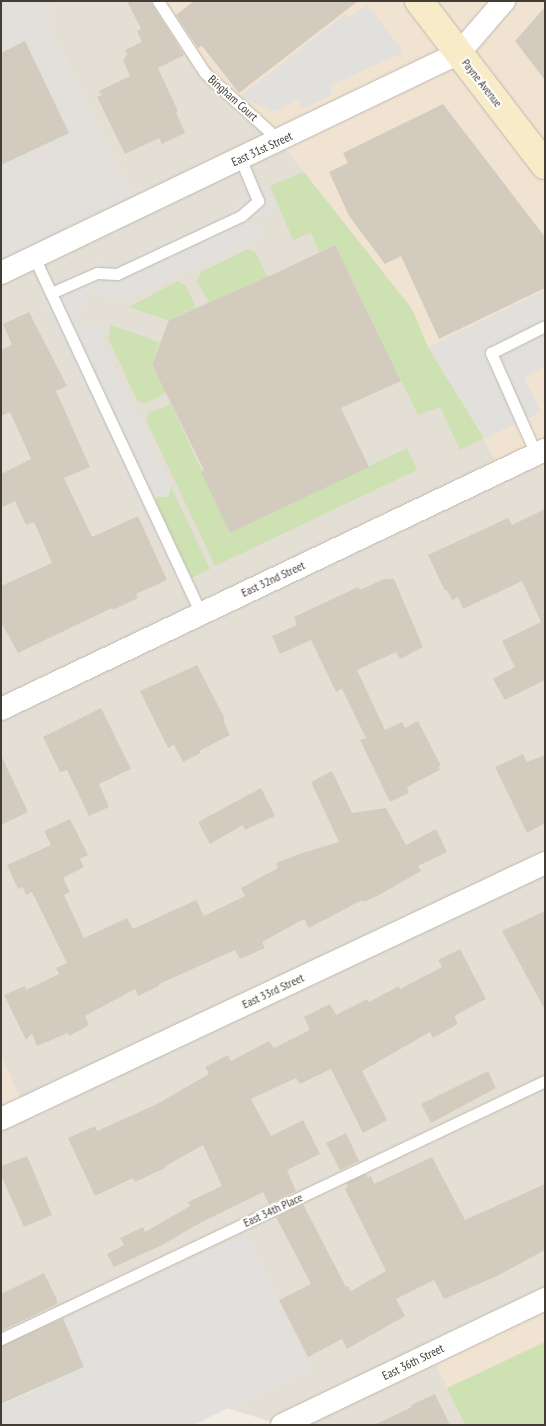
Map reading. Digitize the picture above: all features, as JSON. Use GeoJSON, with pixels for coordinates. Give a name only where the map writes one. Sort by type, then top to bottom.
{"type":"FeatureCollection","features":[{"type":"Feature","properties":{"kind":"street","name":"Payne Avenue"},"geometry":{"type":"LineString","coordinates":[[419,1],[545,165]]}},
{"type":"Feature","properties":{"kind":"street","name":"East 31st Street"},"geometry":{"type":"LineString","coordinates":[[1,273],[280,141],[459,53],[504,1]]}},
{"type":"Feature","properties":{"kind":"street","name":"East 32nd Street"},"geometry":{"type":"LineString","coordinates":[[1,709],[540,452]]}},
{"type":"Feature","properties":{"kind":"street","name":"East 33rd Street"},"geometry":{"type":"LineString","coordinates":[[1,1119],[545,863]]}},
{"type":"Feature","properties":{"kind":"street","name":"East 36th Street"},"geometry":{"type":"LineString","coordinates":[[282,1425],[545,1299]]}},
{"type":"Feature","properties":{"kind":"lane","name":"Bingham Court"},"geometry":{"type":"LineString","coordinates":[[158,1],[205,73],[280,141]]}},
{"type":"Feature","properties":{"kind":"lane"},"geometry":{"type":"LineString","coordinates":[[51,293],[97,273],[117,274],[241,216],[258,201],[240,160]]}},
{"type":"Feature","properties":{"kind":"lane"},"geometry":{"type":"LineString","coordinates":[[34,257],[201,614]]}},
{"type":"Feature","properties":{"kind":"lane"},"geometry":{"type":"LineString","coordinates":[[540,452],[491,353],[545,326]]}},
{"type":"Feature","properties":{"kind":"lane","name":"East 34th Place"},"geometry":{"type":"LineString","coordinates":[[1,1339],[545,1081]]}},
{"type":"Feature","properties":{"kind":"shaded area"},"geometry":{"type":"Polygon","coordinates":[[[1,1],[64,1],[43,12],[137,208],[1,273],[1,1]]]}},
{"type":"Feature","properties":{"kind":"shaded area"},"geometry":{"type":"Polygon","coordinates":[[[64,1],[158,1],[280,141],[412,309],[428,347],[502,470],[536,454],[545,472],[545,1299],[431,1353],[465,1425],[282,1425],[1,1339],[1,1119],[25,1108],[1,1057],[1,273],[137,208],[43,12],[64,1]]]}},
{"type":"Feature","properties":{"kind":"shaded area"},"geometry":{"type":"Polygon","coordinates":[[[158,1],[545,1],[545,472],[536,454],[502,470],[428,347],[412,309],[280,141],[205,73],[158,1]]]}},
{"type":"Feature","properties":{"kind":"shaded area"},"geometry":{"type":"Polygon","coordinates":[[[367,4],[404,52],[329,86],[332,95],[302,109],[298,100],[274,112],[243,98],[242,95],[345,14],[349,18],[367,4]]]}},
{"type":"Feature","properties":{"kind":"shaded area"},"geometry":{"type":"Polygon","coordinates":[[[265,183],[277,208],[249,221],[249,224],[264,227],[260,238],[122,302],[88,290],[79,320],[104,329],[101,340],[171,486],[168,497],[158,496],[155,501],[192,578],[178,585],[39,292],[101,262],[113,266],[236,208],[240,203],[240,195],[265,183]]]}},
{"type":"Feature","properties":{"kind":"shaded area"},"geometry":{"type":"Polygon","coordinates":[[[545,290],[545,367],[524,377],[541,412],[485,438],[428,347],[545,290]]]}},
{"type":"Feature","properties":{"kind":"shaded area"},"geometry":{"type":"Polygon","coordinates":[[[1,1057],[25,1108],[1,1121],[1,1057]]]}},
{"type":"Feature","properties":{"kind":"shaded area"},"geometry":{"type":"Polygon","coordinates":[[[246,1234],[311,1369],[193,1425],[1,1425],[1,1405],[84,1367],[63,1320],[246,1234]]]}},
{"type":"Feature","properties":{"kind":"shaded area"},"geometry":{"type":"Polygon","coordinates":[[[545,1299],[545,1425],[465,1425],[431,1353],[545,1299]]]}},
{"type":"Feature","properties":{"kind":"green space"},"geometry":{"type":"Polygon","coordinates":[[[304,172],[412,309],[428,347],[484,438],[460,450],[440,407],[418,415],[335,245],[319,252],[311,233],[293,240],[270,186],[304,172]]]}},
{"type":"Feature","properties":{"kind":"green space"},"geometry":{"type":"Polygon","coordinates":[[[248,249],[255,252],[268,277],[209,303],[197,281],[201,272],[248,249]]]}},
{"type":"Feature","properties":{"kind":"green space"},"geometry":{"type":"Polygon","coordinates":[[[178,281],[186,286],[196,308],[167,320],[129,307],[178,281]]]}},
{"type":"Feature","properties":{"kind":"green space"},"geometry":{"type":"Polygon","coordinates":[[[111,325],[159,342],[152,365],[166,393],[144,404],[137,400],[108,338],[111,325]]]}},
{"type":"Feature","properties":{"kind":"green space"},"geometry":{"type":"Polygon","coordinates":[[[171,404],[230,533],[407,448],[417,470],[215,566],[146,420],[149,413],[171,404]]]}},
{"type":"Feature","properties":{"kind":"green space"},"geometry":{"type":"Polygon","coordinates":[[[171,486],[210,569],[192,578],[155,501],[158,496],[168,497],[171,486]]]}},
{"type":"Feature","properties":{"kind":"green space"},"geometry":{"type":"Polygon","coordinates":[[[545,1342],[545,1425],[465,1425],[447,1388],[545,1342]]]}},
{"type":"Feature","properties":{"kind":"building"},"geometry":{"type":"Polygon","coordinates":[[[127,1],[150,1],[184,55],[158,68],[178,111],[176,112],[185,133],[162,144],[159,138],[125,154],[97,97],[102,95],[99,91],[130,76],[123,60],[127,55],[125,50],[142,42],[137,31],[141,29],[127,1]]]}},
{"type":"Feature","properties":{"kind":"building"},"geometry":{"type":"Polygon","coordinates":[[[194,1],[358,1],[239,93],[202,46],[198,48],[176,15],[194,1]]]}},
{"type":"Feature","properties":{"kind":"building"},"geometry":{"type":"Polygon","coordinates":[[[545,7],[545,80],[515,41],[545,7]]]}},
{"type":"Feature","properties":{"kind":"building"},"geometry":{"type":"Polygon","coordinates":[[[25,41],[69,133],[1,165],[1,53],[25,41]]]}},
{"type":"Feature","properties":{"kind":"building"},"geometry":{"type":"Polygon","coordinates":[[[443,104],[545,237],[545,288],[439,339],[401,256],[385,264],[349,216],[329,172],[348,163],[343,153],[443,104]]]}},
{"type":"Feature","properties":{"kind":"building"},"geometry":{"type":"Polygon","coordinates":[[[335,245],[401,381],[341,408],[369,467],[230,533],[201,472],[204,470],[152,365],[169,320],[335,245]]]}},
{"type":"Feature","properties":{"kind":"building"},"geometry":{"type":"Polygon","coordinates":[[[29,312],[67,386],[56,391],[90,467],[64,478],[92,537],[138,516],[167,580],[136,594],[138,598],[113,610],[112,608],[18,653],[1,622],[1,586],[52,563],[34,522],[26,525],[15,501],[1,508],[1,474],[31,459],[10,412],[1,416],[1,350],[12,345],[3,324],[29,312]]]}},
{"type":"Feature","properties":{"kind":"building"},"geometry":{"type":"Polygon","coordinates":[[[545,509],[545,680],[505,700],[493,679],[515,667],[502,641],[541,622],[522,581],[463,609],[458,597],[452,600],[447,590],[445,591],[428,555],[508,518],[512,525],[545,509]]]}},
{"type":"Feature","properties":{"kind":"building"},"geometry":{"type":"Polygon","coordinates":[[[384,579],[394,579],[423,647],[400,659],[396,652],[357,670],[385,730],[402,722],[405,728],[418,721],[441,766],[438,767],[440,770],[407,787],[409,793],[390,802],[360,740],[366,738],[342,689],[336,692],[311,640],[280,654],[272,636],[297,625],[294,617],[358,587],[360,590],[384,579]]]}},
{"type":"Feature","properties":{"kind":"building"},"geometry":{"type":"Polygon","coordinates":[[[197,665],[225,719],[223,720],[230,735],[199,751],[201,753],[183,762],[174,745],[168,748],[140,691],[197,665]]]}},
{"type":"Feature","properties":{"kind":"building"},"geometry":{"type":"Polygon","coordinates":[[[101,708],[131,769],[99,784],[109,807],[89,816],[67,770],[60,772],[43,737],[101,708]]]}},
{"type":"Feature","properties":{"kind":"building"},"geometry":{"type":"Polygon","coordinates":[[[523,754],[527,762],[545,755],[545,823],[527,833],[495,767],[523,754]]]}},
{"type":"Feature","properties":{"kind":"building"},"geometry":{"type":"Polygon","coordinates":[[[1,755],[28,812],[1,825],[1,755]]]}},
{"type":"Feature","properties":{"kind":"building"},"geometry":{"type":"Polygon","coordinates":[[[332,771],[352,813],[386,808],[406,845],[436,829],[447,852],[418,866],[421,871],[379,895],[364,902],[362,900],[309,928],[304,919],[262,942],[265,948],[240,959],[235,950],[159,984],[159,986],[138,996],[135,989],[85,1016],[89,1025],[69,1036],[68,1033],[37,1046],[32,1033],[26,1040],[4,995],[25,986],[26,990],[59,974],[56,968],[67,963],[32,892],[26,895],[23,887],[18,889],[7,865],[51,845],[44,831],[70,819],[88,855],[80,859],[84,867],[63,878],[70,892],[64,895],[84,938],[127,918],[133,929],[196,900],[204,916],[245,896],[241,888],[278,868],[276,863],[339,842],[311,782],[332,771]]]}},
{"type":"Feature","properties":{"kind":"building"},"geometry":{"type":"Polygon","coordinates":[[[261,788],[275,816],[245,830],[243,825],[210,844],[198,822],[261,788]]]}},
{"type":"Feature","properties":{"kind":"building"},"geometry":{"type":"Polygon","coordinates":[[[545,911],[545,1010],[502,931],[545,911]]]}},
{"type":"Feature","properties":{"kind":"building"},"geometry":{"type":"Polygon","coordinates":[[[460,949],[486,999],[454,1016],[458,1024],[433,1038],[430,1032],[362,1071],[387,1120],[363,1133],[331,1069],[300,1084],[296,1078],[251,1099],[271,1136],[303,1120],[320,1154],[287,1170],[296,1191],[269,1204],[263,1192],[200,1223],[162,1245],[114,1267],[107,1254],[124,1245],[120,1238],[143,1227],[145,1232],[190,1206],[188,1202],[222,1186],[203,1145],[165,1168],[135,1182],[133,1178],[95,1196],[68,1138],[95,1126],[97,1131],[157,1104],[209,1074],[205,1067],[228,1055],[231,1061],[269,1041],[274,1048],[310,1030],[304,1017],[330,1004],[336,1015],[367,999],[369,1002],[399,986],[400,989],[442,967],[438,960],[460,949]]]}},
{"type":"Feature","properties":{"kind":"building"},"geometry":{"type":"Polygon","coordinates":[[[488,1071],[496,1088],[431,1123],[421,1104],[488,1071]]]}},
{"type":"Feature","properties":{"kind":"building"},"geometry":{"type":"Polygon","coordinates":[[[346,1133],[359,1161],[340,1170],[326,1143],[346,1133]]]}},
{"type":"Feature","properties":{"kind":"building"},"geometry":{"type":"Polygon","coordinates":[[[27,1156],[52,1215],[24,1227],[1,1175],[1,1166],[27,1156]]]}},
{"type":"Feature","properties":{"kind":"building"},"geometry":{"type":"Polygon","coordinates":[[[432,1157],[465,1220],[545,1184],[545,1250],[497,1276],[444,1299],[434,1280],[396,1299],[405,1316],[347,1349],[342,1339],[308,1357],[279,1300],[311,1284],[276,1217],[303,1204],[346,1287],[348,1286],[351,1291],[386,1271],[345,1189],[348,1187],[346,1183],[366,1174],[368,1178],[371,1176],[374,1184],[432,1157]]]}},
{"type":"Feature","properties":{"kind":"building"},"geometry":{"type":"Polygon","coordinates":[[[44,1273],[57,1300],[57,1304],[1,1331],[1,1294],[44,1273]]]}},
{"type":"Feature","properties":{"kind":"building"},"geometry":{"type":"Polygon","coordinates":[[[63,1318],[84,1367],[1,1404],[1,1346],[63,1318]]]}},
{"type":"Feature","properties":{"kind":"building"},"geometry":{"type":"Polygon","coordinates":[[[435,1394],[450,1425],[374,1425],[412,1407],[411,1405],[435,1394]]]}}]}
